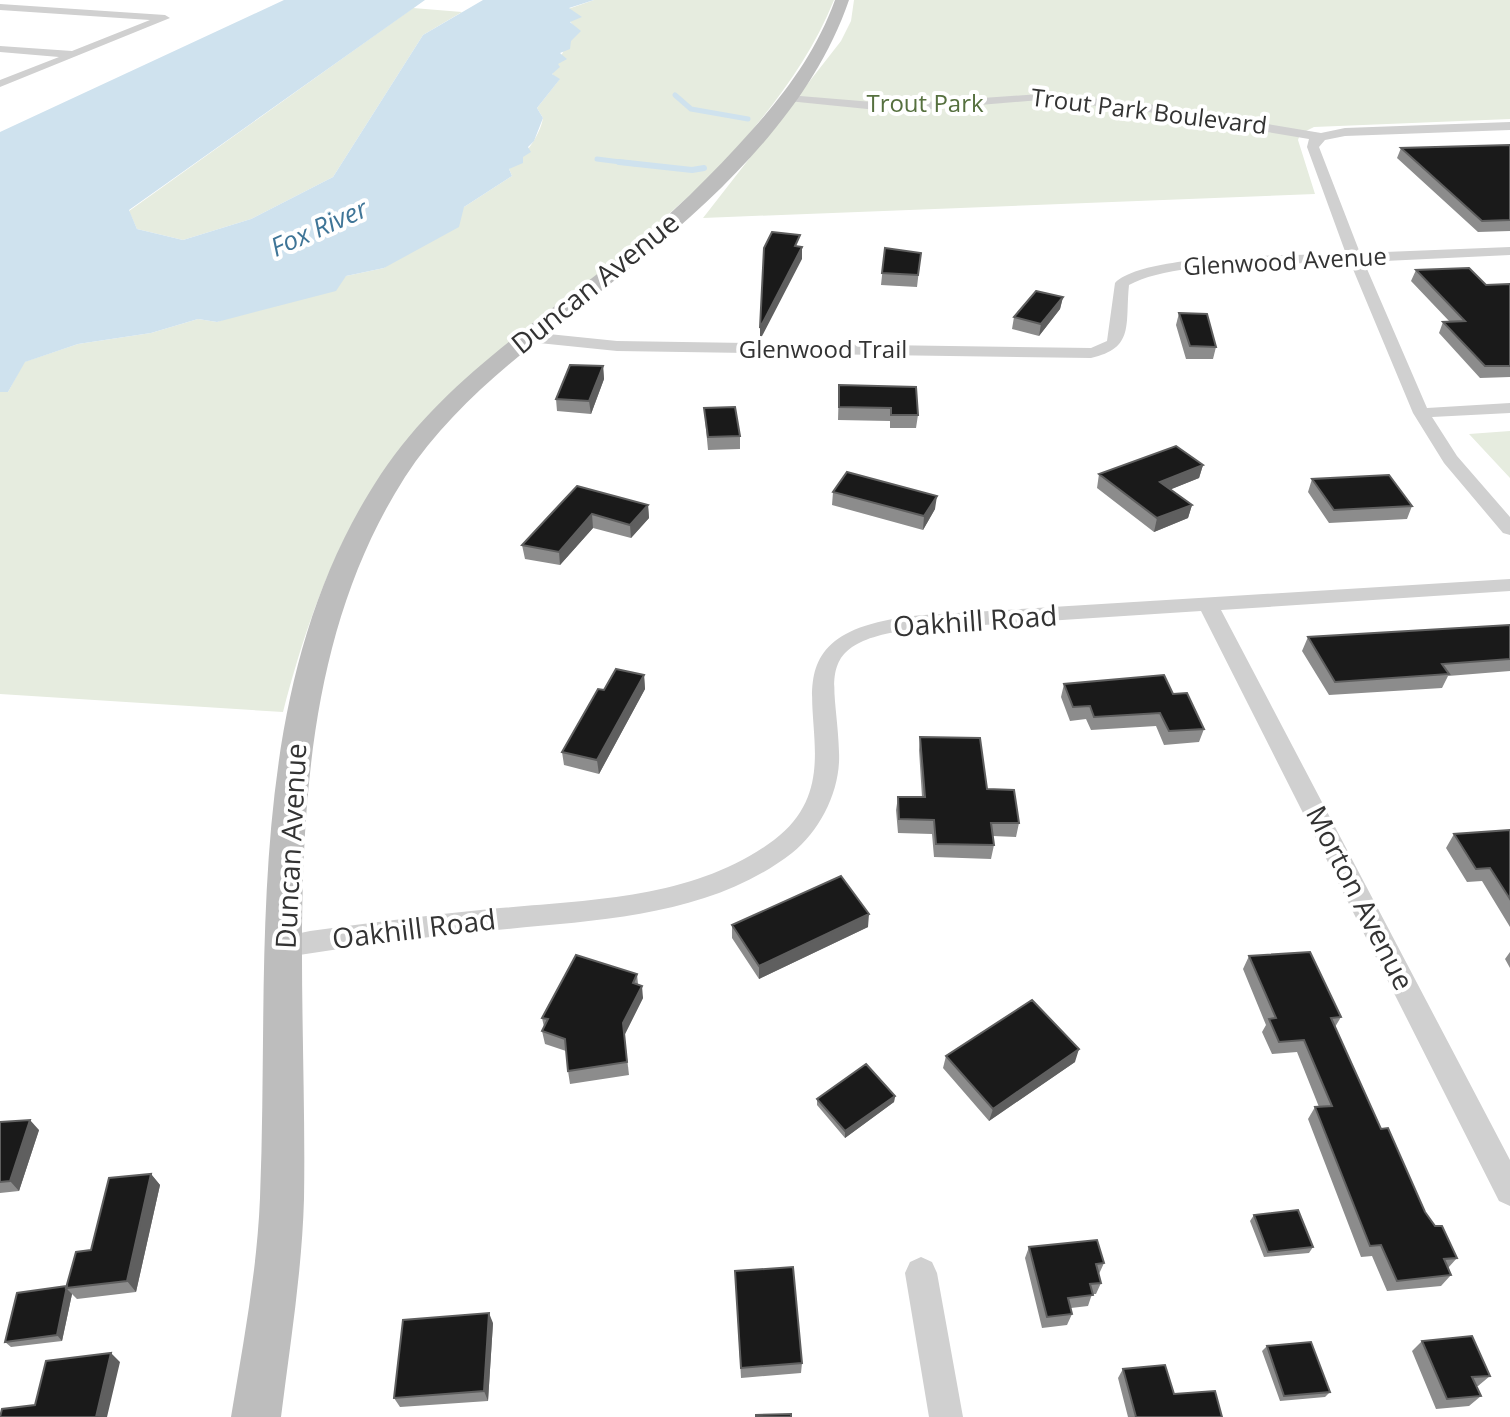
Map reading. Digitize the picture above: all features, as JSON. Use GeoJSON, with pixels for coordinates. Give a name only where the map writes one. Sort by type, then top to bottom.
{"type":"FeatureCollection","features":[{"type":"Feature","properties":{"kind":"street","name":"Duncan Avenue"},"geometry":{"type":"LineString","coordinates":[[256,1417],[278,1263],[286,849],[294,745],[312,653],[344,563],[380,495],[411,451],[471,384],[633,256],[704,195],[788,98],[822,46],[842,0]]}},
{"type":"Feature","properties":{"kind":"street"},"geometry":{"type":"LineString","coordinates":[[0,7],[165,18],[0,84]]}},
{"type":"Feature","properties":{"kind":"street"},"geometry":{"type":"LineString","coordinates":[[0,49],[74,55]]}},
{"type":"Feature","properties":{"kind":"street","name":"Trout Park Boulevard"},"geometry":{"type":"LineString","coordinates":[[788,98],[897,108],[1002,97],[1052,97],[1136,106],[1321,137],[1345,132],[1510,126]]}},
{"type":"Feature","properties":{"kind":"street"},"geometry":{"type":"LineString","coordinates":[[1321,137],[1314,141],[1313,147],[1355,258],[1421,413],[1442,449],[1510,529]]}},
{"type":"Feature","properties":{"kind":"street","name":"Glenwood Avenue"},"geometry":{"type":"LineString","coordinates":[[1115,342],[1122,283],[1139,273],[1190,265],[1510,251]]}},
{"type":"Feature","properties":{"kind":"street","name":"Glenwood Trail"},"geometry":{"type":"LineString","coordinates":[[529,337],[617,346],[1069,354],[1109,349],[1115,342]]}},
{"type":"Feature","properties":{"kind":"street"},"geometry":{"type":"LineString","coordinates":[[1421,413],[1510,408]]}},
{"type":"Feature","properties":{"kind":"street","name":"Oakhill Road"},"geometry":{"type":"LineString","coordinates":[[286,946],[635,901],[719,884],[755,866],[799,831],[821,795],[829,751],[822,711],[822,672],[826,661],[843,643],[871,630],[924,622],[1510,585]]}},
{"type":"Feature","properties":{"kind":"street","name":"Morton Avenue"},"geometry":{"type":"LineString","coordinates":[[1209,606],[1510,1191]]}},
{"type":"Feature","properties":{"kind":"street"},"geometry":{"type":"LineString","coordinates":[[921,1273],[946,1417]]}},
{"type":"Feature","properties":{"kind":"green space"},"geometry":{"type":"Polygon","coordinates":[[[594,0],[834,0],[797,70],[767,112],[715,173],[393,458],[356,518],[326,580],[302,644],[283,712],[0,694],[0,392],[8,392],[24,362],[78,344],[151,333],[198,319],[217,322],[346,276],[384,268],[464,207],[512,176],[509,169],[530,146],[541,126],[543,118],[537,108],[559,80],[552,74],[575,28],[568,9],[594,0]]]}},
{"type":"Feature","properties":{"kind":"green space","name":"Trout Park"},"geometry":{"type":"Polygon","coordinates":[[[854,0],[1510,0],[1510,119],[1314,127],[1300,134],[1298,140],[1315,194],[703,218],[841,41],[851,21],[854,0]]]}},
{"type":"Feature","properties":{"kind":"green space"},"geometry":{"type":"Polygon","coordinates":[[[413,8],[462,12],[423,35],[333,177],[251,219],[183,240],[137,229],[129,211],[413,8]]]}},
{"type":"Feature","properties":{"kind":"green space"},"geometry":{"type":"Polygon","coordinates":[[[1510,431],[1510,478],[1469,434],[1510,431]]]}},
{"type":"Feature","properties":{"kind":"water","name":"Fox River"},"geometry":{"type":"Polygon","coordinates":[[[284,0],[425,0],[129,210],[137,229],[183,240],[251,219],[333,177],[423,35],[483,0],[594,0],[569,8],[582,17],[570,22],[581,31],[571,41],[570,49],[560,53],[567,59],[558,64],[560,67],[552,74],[560,79],[537,108],[543,118],[534,141],[528,147],[531,152],[523,157],[523,163],[509,169],[512,176],[464,207],[459,227],[384,268],[346,276],[336,291],[217,322],[198,319],[151,333],[78,344],[25,362],[8,392],[0,392],[0,132],[284,0]]]}},
{"type":"Feature","properties":{"kind":"building"},"geometry":{"type":"Polygon","coordinates":[[[1510,145],[1510,220],[1482,221],[1401,148],[1510,145]]]}},
{"type":"Feature","properties":{"kind":"building"},"geometry":{"type":"Polygon","coordinates":[[[772,232],[800,235],[795,246],[802,247],[760,328],[764,248],[772,232]]]}},
{"type":"Feature","properties":{"kind":"building"},"geometry":{"type":"Polygon","coordinates":[[[885,248],[921,253],[918,275],[882,273],[885,248]]]}},
{"type":"Feature","properties":{"kind":"building"},"geometry":{"type":"Polygon","coordinates":[[[1469,268],[1486,285],[1510,284],[1510,366],[1485,366],[1443,322],[1465,321],[1416,270],[1469,268]]]}},
{"type":"Feature","properties":{"kind":"building"},"geometry":{"type":"Polygon","coordinates":[[[1036,291],[1063,297],[1041,324],[1014,317],[1036,291]]]}},
{"type":"Feature","properties":{"kind":"building"},"geometry":{"type":"Polygon","coordinates":[[[1179,313],[1207,314],[1216,347],[1190,346],[1179,313]]]}},
{"type":"Feature","properties":{"kind":"building"},"geometry":{"type":"Polygon","coordinates":[[[570,365],[603,366],[589,401],[556,399],[570,365]]]}},
{"type":"Feature","properties":{"kind":"building"},"geometry":{"type":"Polygon","coordinates":[[[839,385],[916,387],[918,415],[891,415],[891,408],[839,407],[839,385]]]}},
{"type":"Feature","properties":{"kind":"building"},"geometry":{"type":"Polygon","coordinates":[[[735,407],[740,436],[708,437],[704,408],[735,407]]]}},
{"type":"Feature","properties":{"kind":"building"},"geometry":{"type":"Polygon","coordinates":[[[1176,446],[1203,465],[1160,482],[1192,505],[1157,518],[1099,474],[1176,446]]]}},
{"type":"Feature","properties":{"kind":"building"},"geometry":{"type":"Polygon","coordinates":[[[847,472],[937,496],[924,516],[833,492],[847,472]]]}},
{"type":"Feature","properties":{"kind":"building"},"geometry":{"type":"Polygon","coordinates":[[[1389,475],[1412,506],[1334,510],[1312,479],[1389,475]]]}},
{"type":"Feature","properties":{"kind":"building"},"geometry":{"type":"Polygon","coordinates":[[[577,486],[648,505],[630,525],[592,514],[559,552],[522,545],[577,486]]]}},
{"type":"Feature","properties":{"kind":"building"},"geometry":{"type":"Polygon","coordinates":[[[1510,625],[1510,659],[1442,664],[1449,674],[1335,682],[1308,637],[1510,625]]]}},
{"type":"Feature","properties":{"kind":"building"},"geometry":{"type":"Polygon","coordinates":[[[616,669],[644,675],[597,760],[562,752],[598,689],[604,690],[616,669]]]}},
{"type":"Feature","properties":{"kind":"building"},"geometry":{"type":"Polygon","coordinates":[[[1164,675],[1173,694],[1187,693],[1204,729],[1169,731],[1160,713],[1094,717],[1090,706],[1073,707],[1064,684],[1164,675]]]}},
{"type":"Feature","properties":{"kind":"building"},"geometry":{"type":"Polygon","coordinates":[[[920,737],[980,738],[987,789],[1014,790],[1019,823],[991,823],[994,845],[936,844],[934,820],[899,819],[898,797],[925,797],[920,737]]]}},
{"type":"Feature","properties":{"kind":"building"},"geometry":{"type":"Polygon","coordinates":[[[1510,830],[1510,899],[1490,868],[1476,869],[1454,834],[1510,830]]]}},
{"type":"Feature","properties":{"kind":"building"},"geometry":{"type":"Polygon","coordinates":[[[841,876],[869,914],[759,966],[732,925],[841,876]]]}},
{"type":"Feature","properties":{"kind":"building"},"geometry":{"type":"Polygon","coordinates":[[[1310,952],[1341,1017],[1331,1018],[1381,1129],[1388,1128],[1425,1212],[1435,1226],[1442,1226],[1457,1258],[1444,1259],[1451,1275],[1397,1281],[1381,1245],[1370,1246],[1315,1107],[1332,1106],[1304,1040],[1279,1042],[1269,1019],[1276,1018],[1249,956],[1310,952]]]}},
{"type":"Feature","properties":{"kind":"building"},"geometry":{"type":"Polygon","coordinates":[[[576,955],[637,974],[633,983],[642,986],[623,1023],[627,1062],[568,1071],[565,1039],[542,1031],[548,1019],[542,1018],[576,955]]]}},
{"type":"Feature","properties":{"kind":"building"},"geometry":{"type":"Polygon","coordinates":[[[1032,1000],[1079,1049],[993,1109],[946,1056],[1032,1000]]]}},
{"type":"Feature","properties":{"kind":"building"},"geometry":{"type":"Polygon","coordinates":[[[866,1064],[895,1096],[845,1131],[817,1099],[866,1064]]]}},
{"type":"Feature","properties":{"kind":"building"},"geometry":{"type":"Polygon","coordinates":[[[30,1120],[10,1181],[0,1182],[0,1122],[30,1120]]]}},
{"type":"Feature","properties":{"kind":"building"},"geometry":{"type":"Polygon","coordinates":[[[151,1174],[127,1281],[66,1288],[76,1252],[91,1250],[109,1178],[151,1174]]]}},
{"type":"Feature","properties":{"kind":"building"},"geometry":{"type":"Polygon","coordinates":[[[1298,1210],[1313,1247],[1268,1252],[1254,1215],[1298,1210]]]}},
{"type":"Feature","properties":{"kind":"building"},"geometry":{"type":"Polygon","coordinates":[[[1097,1240],[1104,1263],[1096,1264],[1101,1283],[1090,1284],[1093,1295],[1068,1298],[1072,1314],[1047,1317],[1029,1247],[1097,1240]]]}},
{"type":"Feature","properties":{"kind":"building"},"geometry":{"type":"Polygon","coordinates":[[[793,1267],[802,1363],[741,1368],[735,1271],[793,1267]]]}},
{"type":"Feature","properties":{"kind":"building"},"geometry":{"type":"Polygon","coordinates":[[[67,1286],[57,1335],[5,1342],[17,1293],[67,1286]]]}},
{"type":"Feature","properties":{"kind":"building"},"geometry":{"type":"Polygon","coordinates":[[[489,1313],[484,1391],[394,1398],[403,1320],[489,1313]]]}},
{"type":"Feature","properties":{"kind":"building"},"geometry":{"type":"Polygon","coordinates":[[[1472,1336],[1490,1376],[1472,1377],[1481,1396],[1447,1399],[1422,1341],[1472,1336]]]}},
{"type":"Feature","properties":{"kind":"building"},"geometry":{"type":"Polygon","coordinates":[[[1311,1342],[1330,1392],[1284,1396],[1267,1346],[1311,1342]]]}},
{"type":"Feature","properties":{"kind":"building"},"geometry":{"type":"Polygon","coordinates":[[[111,1353],[96,1417],[0,1417],[2,1409],[35,1405],[46,1361],[111,1353]]]}},
{"type":"Feature","properties":{"kind":"building"},"geometry":{"type":"Polygon","coordinates":[[[1165,1365],[1174,1394],[1215,1391],[1222,1417],[1136,1417],[1123,1369],[1165,1365]]]}},
{"type":"Feature","properties":{"kind":"building"},"geometry":{"type":"Polygon","coordinates":[[[791,1414],[791,1417],[756,1417],[756,1415],[791,1414]]]}},
{"type":"Feature","properties":{"kind":"waterway"},"geometry":{"type":"LineString","coordinates":[[675,95],[691,109],[748,119]]}},
{"type":"Feature","properties":{"kind":"waterway"},"geometry":{"type":"LineString","coordinates":[[597,159],[629,163]]}},
{"type":"Feature","properties":{"kind":"waterway"},"geometry":{"type":"LineString","coordinates":[[619,162],[629,163]]}},
{"type":"Feature","properties":{"kind":"waterway"},"geometry":{"type":"LineString","coordinates":[[629,163],[692,170],[704,168]]}},
{"type":"Feature","properties":{"kind":"waterway"},"geometry":{"type":"LineString","coordinates":[[629,163],[636,164]]}}]}
